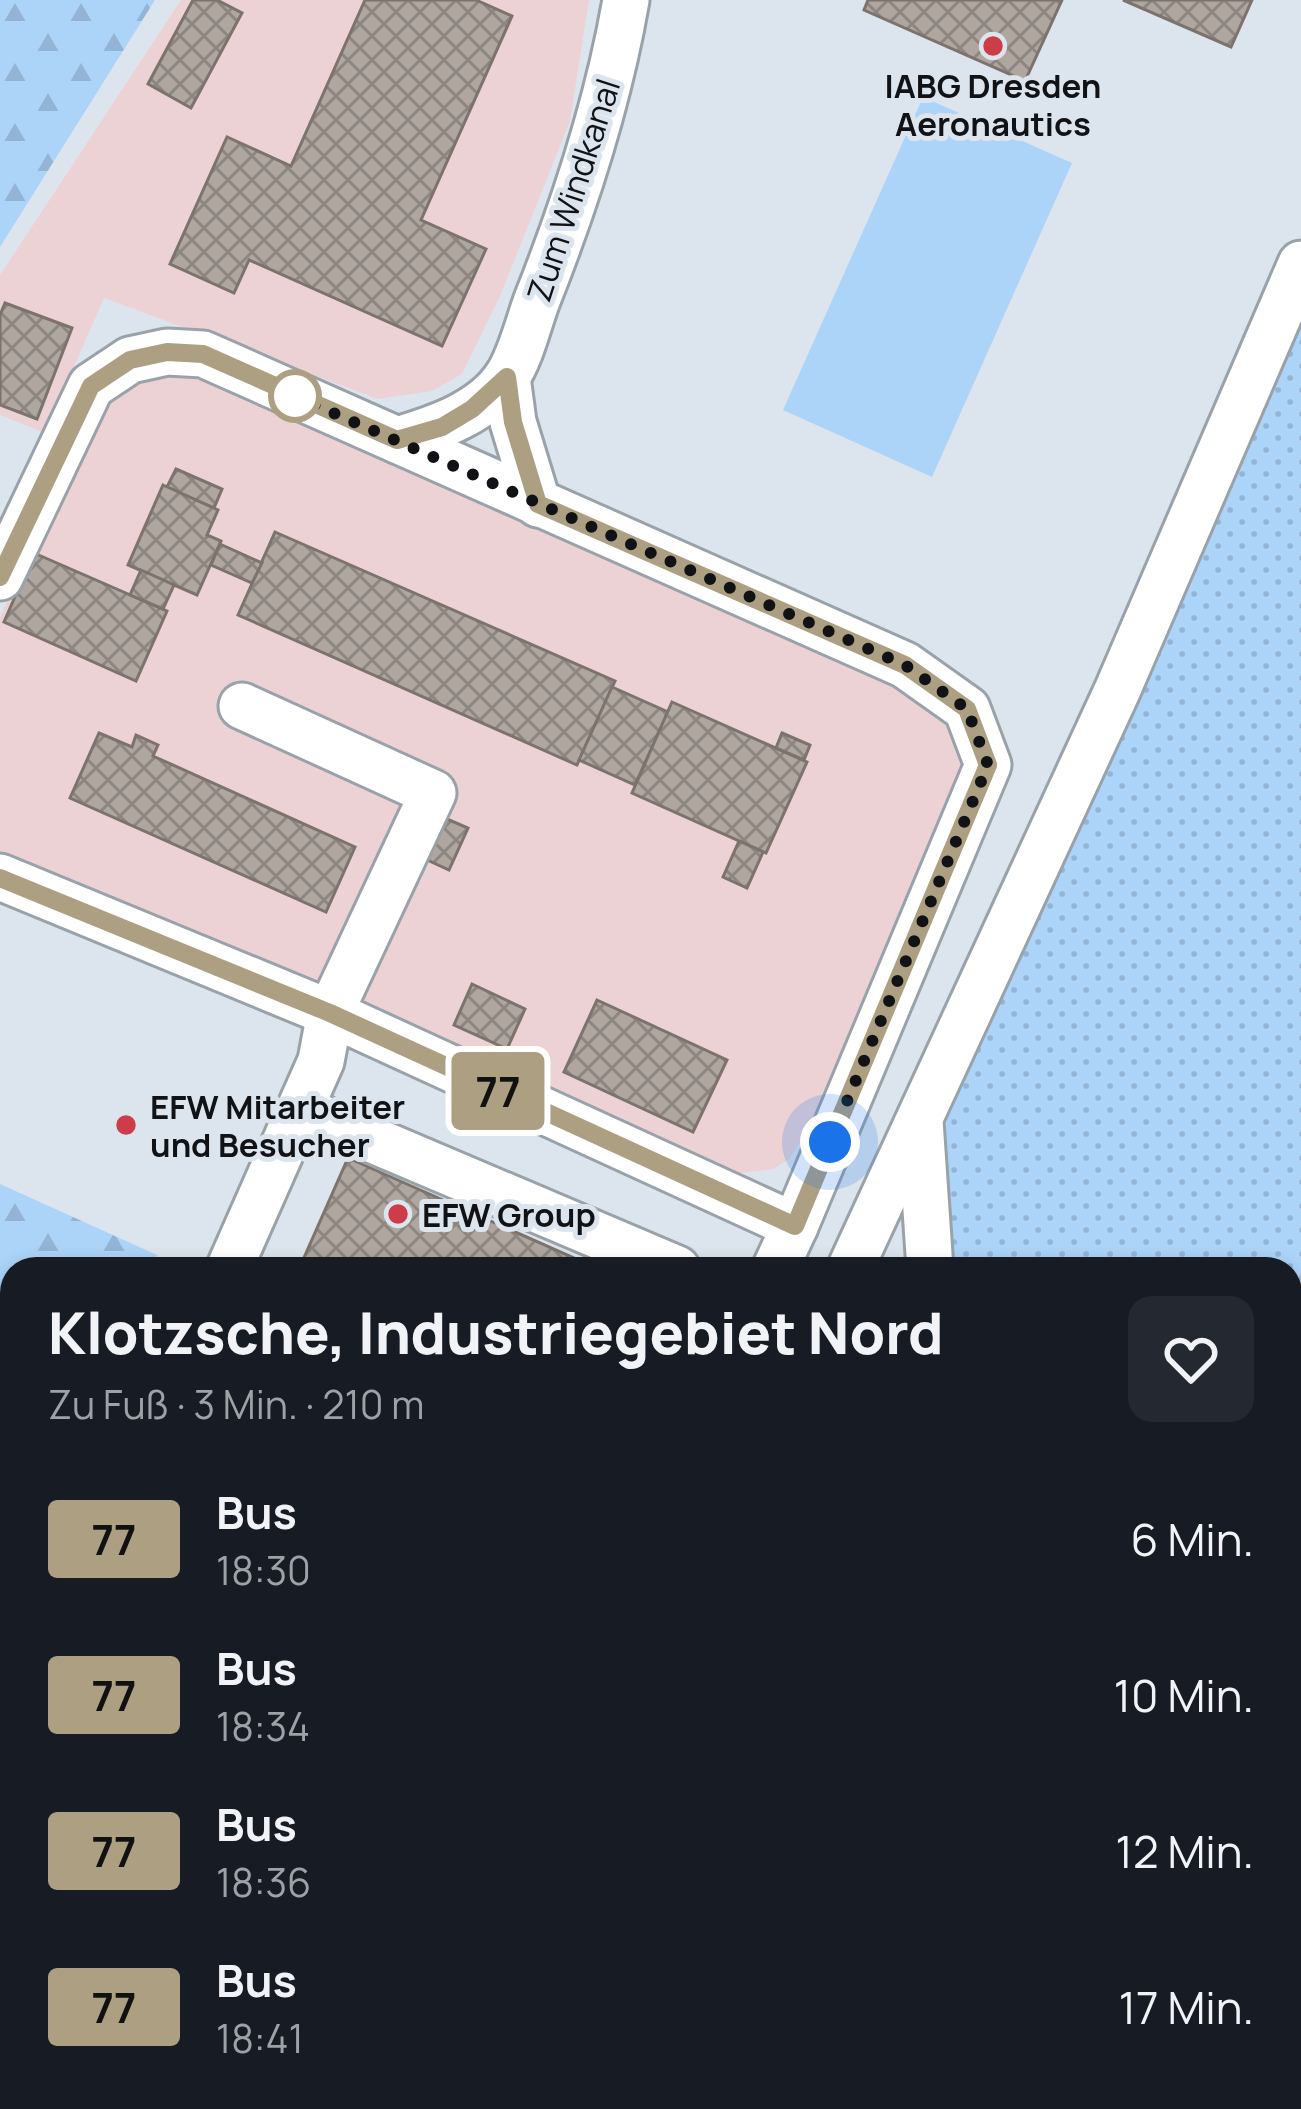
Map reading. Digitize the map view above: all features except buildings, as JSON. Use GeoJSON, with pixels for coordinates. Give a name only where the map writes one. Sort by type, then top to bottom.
{"type":"FeatureCollection","features":[{"type":"Feature","properties":{"kind":"street","name":"Zum Windkanal"},"geometry":{"type":"LineString","coordinates":[[397,440],[442,427],[472,409],[507,377],[585,174],[626,0]]}},
{"type":"Feature","properties":{"kind":"street"},"geometry":{"type":"LineString","coordinates":[[856,1257],[1117,691],[1301,264]]}},
{"type":"Feature","properties":{"kind":"street"},"geometry":{"type":"LineString","coordinates":[[0,577],[91,386],[130,360],[167,352],[203,354],[905,665],[967,709],[988,765],[781,1257]]}},
{"type":"Feature","properties":{"kind":"street"},"geometry":{"type":"LineString","coordinates":[[507,377],[513,422],[538,504]]}},
{"type":"Feature","properties":{"kind":"street"},"geometry":{"type":"LineString","coordinates":[[234,1257],[321,1060],[330,1013],[433,794],[242,706]]}},
{"type":"Feature","properties":{"kind":"street"},"geometry":{"type":"LineString","coordinates":[[0,878],[330,1013],[795,1226]]}},
{"type":"Feature","properties":{"kind":"street"},"geometry":{"type":"LineString","coordinates":[[300,1109],[649,1257]]}},
{"type":"Feature","properties":{"kind":"street"},"geometry":{"type":"LineString","coordinates":[[920,1118],[929,1257]]}},
{"type":"Feature","properties":{"kind":"shaded area"},"geometry":{"type":"Polygon","coordinates":[[[181,0],[589,0],[570,121],[501,294],[462,374],[432,391],[378,399],[104,298],[45,433],[0,415],[0,275],[181,0]]]}},
{"type":"Feature","properties":{"kind":"shaded area"},"geometry":{"type":"Polygon","coordinates":[[[205,373],[907,685],[948,714],[966,745],[966,784],[809,1127],[789,1159],[773,1169],[735,1174],[0,851],[0,617],[87,432],[107,401],[130,384],[167,374],[205,373]]]}},
{"type":"Feature","properties":{"kind":"green space"},"geometry":{"type":"Polygon","coordinates":[[[0,0],[155,0],[0,247],[0,0]]]}},
{"type":"Feature","properties":{"kind":"green space"},"geometry":{"type":"Polygon","coordinates":[[[923,97],[1072,163],[932,477],[783,410],[923,97]]]}},
{"type":"Feature","properties":{"kind":"green space"},"geometry":{"type":"Polygon","coordinates":[[[1301,316],[1301,1257],[951,1257],[945,1118],[1301,316]]]}},
{"type":"Feature","properties":{"kind":"green space"},"geometry":{"type":"Polygon","coordinates":[[[0,1184],[157,1255],[156,1257],[0,1257],[0,1184]]]}},
{"type":"Feature","properties":{"kind":"bus line","name":"77"},"geometry":{"type":"LineString","coordinates":[[0,577],[91,386],[130,360],[167,352],[203,354],[397,440],[442,427],[472,409],[507,377],[513,422],[538,504],[905,665],[967,709],[988,765],[795,1226],[330,1013],[0,878]]}},
{"type":"Feature","properties":{"kind":"place","name":"IABG Dresden Aeronautics"},"geometry":{"type":"Point","coordinates":[993,46]}},
{"type":"Feature","properties":{"kind":"place","name":"EFW Mitarbeiter und Besucher"},"geometry":{"type":"Point","coordinates":[126,1125]}},
{"type":"Feature","properties":{"kind":"place","name":"EFW Group"},"geometry":{"type":"Point","coordinates":[398,1214]}},
{"type":"Feature","properties":{"kind":"route"},"geometry":{"type":"LineString","coordinates":[[295,396],[905,665],[967,709],[988,765],[830,1142]]}}]}
